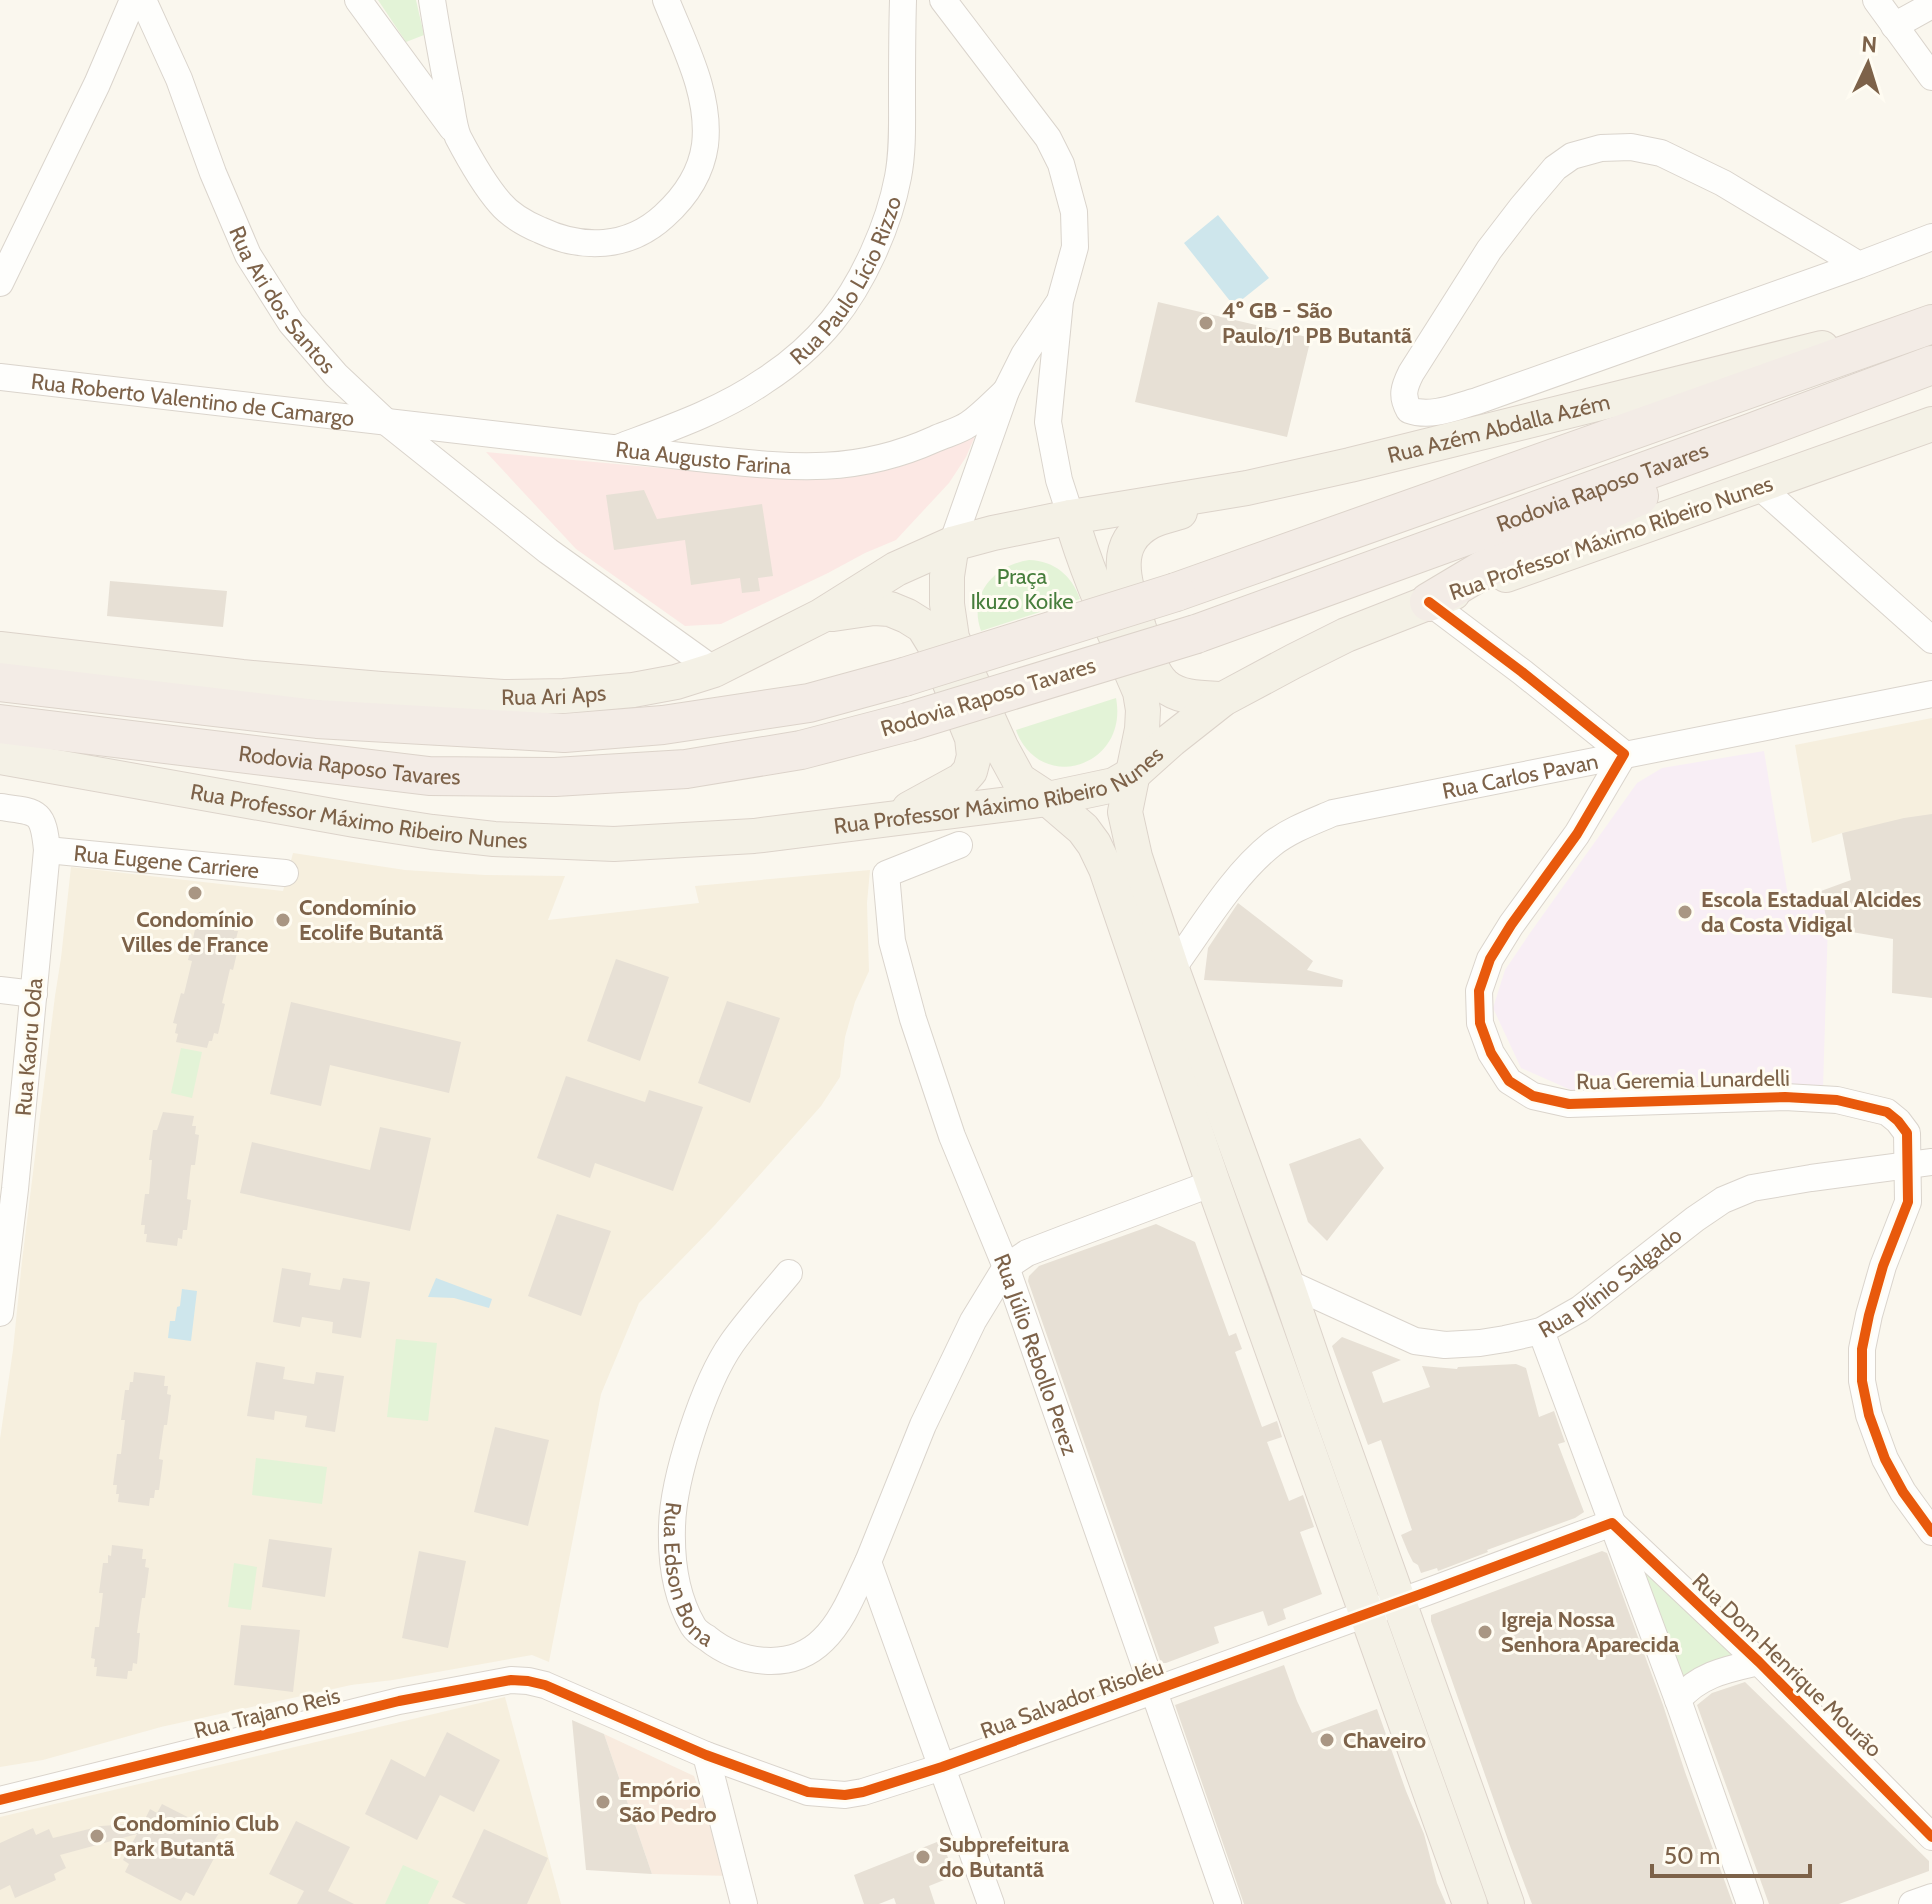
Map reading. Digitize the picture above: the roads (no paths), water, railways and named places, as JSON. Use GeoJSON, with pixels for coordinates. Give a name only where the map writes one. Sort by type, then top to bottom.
{"type":"FeatureCollection","features":[{"type":"Feature","properties":{"kind":"highway","name":"Rodovia Raposo Tavares"},"geometry":{"type":"LineString","coordinates":[[0,682],[317,719],[564,733],[663,725],[809,703],[904,677],[1176,592],[1928,325]]}},
{"type":"Feature","properties":{"kind":"highway","name":"Rodovia Raposo Tavares"},"geometry":{"type":"LineString","coordinates":[[0,724],[429,776],[555,777],[686,769],[801,750],[908,722],[1196,634],[1932,365]]}},
{"type":"Feature","properties":{"kind":"highway"},"geometry":{"type":"LineString","coordinates":[[1429,602],[1481,571],[1631,500],[1753,432]]}},
{"type":"Feature","properties":{"kind":"main road","name":"Rua Azém Abdalla Azém"},"geometry":{"type":"LineString","coordinates":[[1071,517],[1247,488],[1825,347],[1928,325]]}},
{"type":"Feature","properties":{"kind":"main road","name":"Rua Professor Máximo Ribeiro Nunes"},"geometry":{"type":"LineString","coordinates":[[0,757],[432,832],[494,839],[614,844],[754,836],[1048,799],[1114,785],[1133,774],[1223,699],[1346,635],[1429,602],[1932,424]]}},
{"type":"Feature","properties":{"kind":"main road"},"geometry":{"type":"LineString","coordinates":[[1223,699],[1191,697],[1174,692],[1162,683],[1150,663],[1123,575],[1123,556],[1136,532],[1151,521],[1247,488]]}},
{"type":"Feature","properties":{"kind":"main road","name":"Rua Ari Aps"},"geometry":{"type":"LineString","coordinates":[[0,649],[242,677],[503,697],[633,690],[676,682],[714,670],[821,616],[896,569],[952,544],[1071,517]]}},
{"type":"Feature","properties":{"kind":"main road"},"geometry":{"type":"LineString","coordinates":[[1071,517],[1096,588],[1140,692],[1142,729],[1125,812],[1130,840],[1172,969],[1507,1904]]}},
{"type":"Feature","properties":{"kind":"main road"},"geometry":{"type":"LineString","coordinates":[[952,544],[947,576],[952,638],[1019,780],[1048,799],[1083,829],[1106,869],[1213,1183],[1470,1904]]}},
{"type":"Feature","properties":{"kind":"main road"},"geometry":{"type":"LineString","coordinates":[[821,616],[874,608],[890,609],[923,626],[934,644],[972,738],[974,756],[970,771],[962,780],[890,820]]}},
{"type":"Feature","properties":{"kind":"street"},"geometry":{"type":"LineString","coordinates":[[0,283],[97,84],[133,0]]}},
{"type":"Feature","properties":{"kind":"street","name":"Rua Ari dos Santos"},"geometry":{"type":"LineString","coordinates":[[143,0],[179,79],[213,173],[248,255],[291,323],[336,375],[384,420],[548,551],[714,670]]}},
{"type":"Feature","properties":{"kind":"street"},"geometry":{"type":"LineString","coordinates":[[358,0],[457,134],[502,206],[526,224],[545,233],[571,242],[591,244],[633,236],[655,225],[681,201],[696,177],[705,146],[706,119],[701,91],[666,0]]}},
{"type":"Feature","properties":{"kind":"street"},"geometry":{"type":"LineString","coordinates":[[432,0],[457,134]]}},
{"type":"Feature","properties":{"kind":"street","name":"Rua Paulo Lício Rizzo"},"geometry":{"type":"LineString","coordinates":[[616,449],[681,424],[762,383],[799,354],[833,320],[859,280],[889,212],[898,177],[902,139],[903,0]]}},
{"type":"Feature","properties":{"kind":"street","name":"Rua Augusto Farina"},"geometry":{"type":"LineString","coordinates":[[943,0],[1048,138],[1061,164],[1074,212],[1075,247],[1060,301],[1048,422],[1059,480],[1071,517]]}},
{"type":"Feature","properties":{"kind":"street"},"geometry":{"type":"LineString","coordinates":[[1876,0],[1932,77]]}},
{"type":"Feature","properties":{"kind":"street"},"geometry":{"type":"LineString","coordinates":[[1894,26],[1932,5]]}},
{"type":"Feature","properties":{"kind":"street","name":"Rua Azém Abdalla Azém"},"geometry":{"type":"LineString","coordinates":[[1859,265],[1723,183],[1661,153],[1631,147],[1601,148],[1572,156],[1555,168],[1489,250],[1411,373],[1403,395],[1409,410],[1419,414],[1477,401],[1859,265],[1932,237]]}},
{"type":"Feature","properties":{"kind":"street","name":"Rua Augusto Farina"},"geometry":{"type":"LineString","coordinates":[[952,544],[1006,391],[1024,355],[1060,301]]}},
{"type":"Feature","properties":{"kind":"street","name":"Rua Roberto Valentino de Camargo"},"geometry":{"type":"LineString","coordinates":[[0,377],[384,420]]}},
{"type":"Feature","properties":{"kind":"street","name":"Rua Augusto Farina"},"geometry":{"type":"LineString","coordinates":[[384,420],[616,449],[814,467],[887,458],[927,443],[969,424],[1006,391]]}},
{"type":"Feature","properties":{"kind":"street"},"geometry":{"type":"LineString","coordinates":[[1759,486],[1932,640]]}},
{"type":"Feature","properties":{"kind":"street"},"geometry":{"type":"LineString","coordinates":[[1429,602],[1624,754]]}},
{"type":"Feature","properties":{"kind":"street","name":"Rua Carlos Pavan"},"geometry":{"type":"LineString","coordinates":[[1172,969],[1230,889],[1257,858],[1274,842],[1333,813],[1932,694]]}},
{"type":"Feature","properties":{"kind":"street","name":"Rua Geremia Lunardelli"},"geometry":{"type":"LineString","coordinates":[[1624,754],[1577,834],[1490,959],[1479,991],[1480,1023],[1491,1053],[1509,1081],[1533,1096],[1569,1104],[1785,1097],[1837,1100],[1887,1112],[1898,1121],[1907,1133],[1920,1164],[1883,1266],[1869,1315],[1862,1349],[1862,1381],[1869,1415],[1885,1459],[1903,1492],[1932,1532]]}},
{"type":"Feature","properties":{"kind":"street"},"geometry":{"type":"LineString","coordinates":[[0,807],[34,813],[41,819],[46,840]]}},
{"type":"Feature","properties":{"kind":"street","name":"Rua Eugene Carriere"},"geometry":{"type":"LineString","coordinates":[[46,840],[285,873]]}},
{"type":"Feature","properties":{"kind":"street","name":"Rua Kaoru Oda"},"geometry":{"type":"LineString","coordinates":[[0,1313],[8,1188],[34,994],[46,840]]}},
{"type":"Feature","properties":{"kind":"street","name":"Rua Júlio Rebollo Perez"},"geometry":{"type":"LineString","coordinates":[[959,845],[886,874],[892,941],[913,1019],[952,1136],[1006,1267],[1228,1904]]}},
{"type":"Feature","properties":{"kind":"street"},"geometry":{"type":"LineString","coordinates":[[0,990],[34,994]]}},
{"type":"Feature","properties":{"kind":"street","name":"Rua Plínio Salgado"},"geometry":{"type":"LineString","coordinates":[[1286,1282],[1415,1341],[1445,1345],[1480,1343],[1541,1331],[1580,1309],[1695,1219],[1723,1200],[1752,1188],[1920,1164]]}},
{"type":"Feature","properties":{"kind":"street"},"geometry":{"type":"LineString","coordinates":[[1006,1267],[1027,1253],[1213,1183]]}},
{"type":"Feature","properties":{"kind":"street","name":"Rua Edson Bona"},"geometry":{"type":"LineString","coordinates":[[789,1273],[731,1344],[711,1379],[677,1488],[672,1524],[673,1557],[680,1596],[695,1629],[717,1647],[748,1659],[778,1661],[807,1653],[824,1640],[841,1617],[868,1562],[923,1425],[973,1321],[1006,1267]]}},
{"type":"Feature","properties":{"kind":"street"},"geometry":{"type":"LineString","coordinates":[[1541,1331],[1750,1904]]}},
{"type":"Feature","properties":{"kind":"street","name":"Rua Salvador Risoléu"},"geometry":{"type":"LineString","coordinates":[[545,1685],[706,1755],[808,1792],[845,1795],[942,1767],[1612,1523]]}},
{"type":"Feature","properties":{"kind":"street","name":"Rua Dom Henrique Mourão"},"geometry":{"type":"LineString","coordinates":[[1612,1523],[1759,1662],[1932,1837]]}},
{"type":"Feature","properties":{"kind":"street"},"geometry":{"type":"LineString","coordinates":[[868,1562],[991,1904]]}},
{"type":"Feature","properties":{"kind":"street","name":"Rua Dom Henrique Mourão"},"geometry":{"type":"LineString","coordinates":[[1678,1700],[1686,1690],[1713,1673],[1759,1662]]}},
{"type":"Feature","properties":{"kind":"street","name":"Rua Trajano Reis"},"geometry":{"type":"LineString","coordinates":[[0,1800],[399,1701],[511,1680],[545,1685]]}},
{"type":"Feature","properties":{"kind":"street"},"geometry":{"type":"LineString","coordinates":[[706,1755],[744,1904]]}},
{"type":"Feature","properties":{"kind":"street"},"geometry":{"type":"LineString","coordinates":[[1912,1904],[1932,1897]]}},
{"type":"Feature","properties":{"kind":"water"},"geometry":{"type":"Polygon","coordinates":[[[1218,215],[1269,278],[1234,306],[1184,243],[1218,215]]]}},
{"type":"Feature","properties":{"kind":"water"},"geometry":{"type":"Polygon","coordinates":[[[436,1278],[492,1299],[489,1308],[454,1298],[428,1297],[436,1278]]]}},
{"type":"Feature","properties":{"kind":"water"},"geometry":{"type":"Polygon","coordinates":[[[182,1289],[197,1291],[191,1341],[168,1338],[170,1321],[175,1321],[177,1307],[180,1306],[182,1289]]]}},
{"type":"Feature","properties":{"kind":"place","name":"4º GB - São Paulo/1º PB Butantã"},"geometry":{"type":"Point","coordinates":[1206,323]}},
{"type":"Feature","properties":{"kind":"place","name":"Condomínio Villes de France"},"geometry":{"type":"Point","coordinates":[195,893]}},
{"type":"Feature","properties":{"kind":"place","name":"Escola Estadual Alcides da Costa Vidigal"},"geometry":{"type":"Point","coordinates":[1685,912]}},
{"type":"Feature","properties":{"kind":"place","name":"Condomínio Ecolife Butantã"},"geometry":{"type":"Point","coordinates":[283,920]}},
{"type":"Feature","properties":{"kind":"place","name":"Igreja Nossa Senhora Aparecida"},"geometry":{"type":"Point","coordinates":[1485,1632]}},
{"type":"Feature","properties":{"kind":"place","name":"Chaveiro"},"geometry":{"type":"Point","coordinates":[1327,1740]}},
{"type":"Feature","properties":{"kind":"place","name":"Empório São Pedro"},"geometry":{"type":"Point","coordinates":[603,1802]}},
{"type":"Feature","properties":{"kind":"place","name":"Condomínio Club Park Butantã"},"geometry":{"type":"Point","coordinates":[97,1836]}},
{"type":"Feature","properties":{"kind":"place","name":"Subprefeitura do Butantã"},"geometry":{"type":"Point","coordinates":[923,1857]}},
{"type":"Feature","properties":{"kind":"park label","name":"Praça Ikuzo Koike"},"geometry":{"type":"Point","coordinates":[1022,588]}}]}
